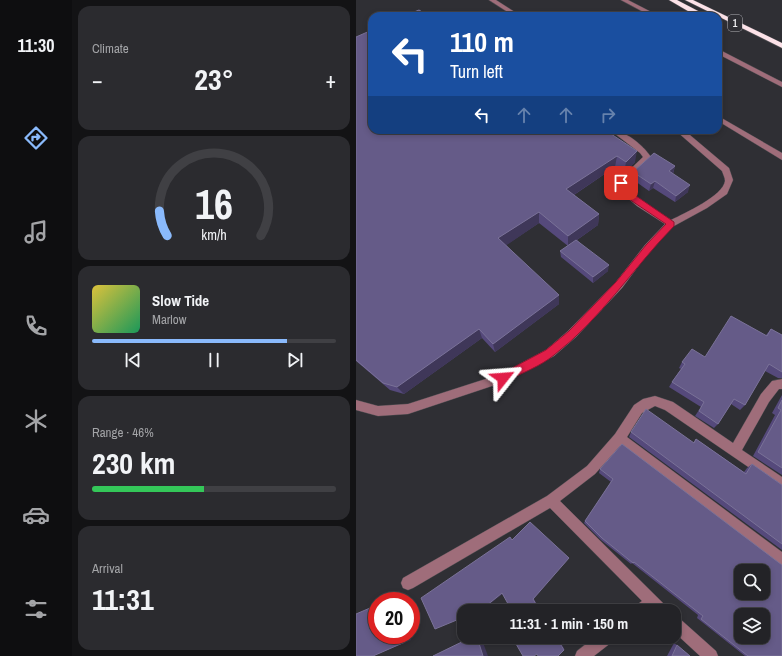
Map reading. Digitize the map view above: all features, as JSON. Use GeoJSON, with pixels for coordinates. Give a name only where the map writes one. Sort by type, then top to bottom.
{"type":"FeatureCollection","features":[{"type":"Feature","properties":{"kind":"highway"},"geometry":{"type":"LineString","coordinates":[[672,0],[696,12]]}},
{"type":"Feature","properties":{"kind":"highway","name":"1"},"geometry":{"type":"LineString","coordinates":[[688,0],[713,12]]}},
{"type":"Feature","properties":{"kind":"highway","name":"1"},"geometry":{"type":"LineString","coordinates":[[722,17],[782,46]]}},
{"type":"Feature","properties":{"kind":"highway","name":"1"},"geometry":{"type":"LineString","coordinates":[[722,25],[782,55]]}},
{"type":"Feature","properties":{"kind":"street"},"geometry":{"type":"LineString","coordinates":[[492,0],[511,12]]}},
{"type":"Feature","properties":{"kind":"street"},"geometry":{"type":"LineString","coordinates":[[624,0],[648,12]]}},
{"type":"Feature","properties":{"kind":"street"},"geometry":{"type":"LineString","coordinates":[[722,53],[782,85]]}},
{"type":"Feature","properties":{"kind":"street"},"geometry":{"type":"LineString","coordinates":[[722,120],[782,157]]}},
{"type":"Feature","properties":{"kind":"street"},"geometry":{"type":"LineString","coordinates":[[620,134],[644,151],[647,157],[621,183],[621,189],[640,204],[671,224]]}},
{"type":"Feature","properties":{"kind":"street"},"geometry":{"type":"LineString","coordinates":[[356,405],[378,411],[408,409],[503,378],[550,353],[572,334],[619,285],[648,247],[671,224],[720,196],[724,192],[729,180],[726,170],[683,134]]}},
{"type":"Feature","properties":{"kind":"street"},"geometry":{"type":"LineString","coordinates":[[735,451],[765,398],[776,385],[782,384]]}},
{"type":"Feature","properties":{"kind":"street"},"geometry":{"type":"LineString","coordinates":[[408,583],[551,500],[591,470],[619,438],[638,409],[647,403],[655,401],[669,406],[782,484]]}},
{"type":"Feature","properties":{"kind":"street"},"geometry":{"type":"LineString","coordinates":[[619,438],[782,560]]}},
{"type":"Feature","properties":{"kind":"street"},"geometry":{"type":"LineString","coordinates":[[551,500],[653,604]]}},
{"type":"Feature","properties":{"kind":"street"},"geometry":{"type":"LineString","coordinates":[[681,629],[711,656]]}},
{"type":"Feature","properties":{"kind":"street"},"geometry":{"type":"LineString","coordinates":[[582,656],[598,644]]}},
{"type":"Feature","properties":{"kind":"building"},"geometry":{"type":"Polygon","coordinates":[[[368,32],[368,134],[611,134],[637,151],[626,162],[617,156],[566,189],[599,214],[568,236],[539,212],[498,238],[559,295],[493,344],[479,329],[397,387],[383,383],[356,360],[356,37],[368,32]]]}},
{"type":"Feature","properties":{"kind":"building"},"geometry":{"type":"Polygon","coordinates":[[[654,153],[675,166],[669,171],[690,185],[676,196],[655,181],[651,184],[633,172],[654,153]]]}},
{"type":"Feature","properties":{"kind":"building"},"geometry":{"type":"Polygon","coordinates":[[[576,240],[609,265],[593,277],[560,251],[576,240]]]}},
{"type":"Feature","properties":{"kind":"building"},"geometry":{"type":"Polygon","coordinates":[[[731,316],[767,336],[771,329],[782,335],[782,372],[769,364],[745,405],[734,399],[718,424],[699,411],[704,402],[672,382],[685,364],[682,362],[692,349],[705,357],[731,316]]]}},
{"type":"Feature","properties":{"kind":"building"},"geometry":{"type":"Polygon","coordinates":[[[782,400],[782,468],[758,452],[781,410],[778,408],[782,400]]]}},
{"type":"Feature","properties":{"kind":"building"},"geometry":{"type":"Polygon","coordinates":[[[646,409],[694,443],[696,439],[746,474],[752,464],[782,485],[782,544],[631,432],[646,409]]]}},
{"type":"Feature","properties":{"kind":"building"},"geometry":{"type":"Polygon","coordinates":[[[622,444],[782,565],[782,656],[748,656],[701,619],[703,616],[602,538],[585,521],[613,479],[600,469],[622,444]]]}},
{"type":"Feature","properties":{"kind":"building"},"geometry":{"type":"Polygon","coordinates":[[[530,522],[569,558],[533,599],[536,604],[508,604],[502,593],[488,604],[457,604],[457,620],[435,629],[421,598],[510,537],[512,540],[530,522]]]}},
{"type":"Feature","properties":{"kind":"building"},"geometry":{"type":"Polygon","coordinates":[[[368,609],[368,644],[400,644],[373,656],[356,656],[356,614],[368,609]]]}},
{"type":"Feature","properties":{"kind":"building"},"geometry":{"type":"Polygon","coordinates":[[[458,644],[479,644],[483,656],[433,656],[458,644]]]}},
{"type":"Feature","properties":{"kind":"building"},"geometry":{"type":"Polygon","coordinates":[[[516,644],[560,644],[564,650],[558,656],[538,656],[537,654],[534,656],[523,656],[516,644]]]}},
{"type":"Feature","properties":{"kind":"building"},"geometry":{"type":"Polygon","coordinates":[[[677,645],[690,656],[672,656],[677,645]]]}},
{"type":"Feature","properties":{"kind":"route"},"geometry":{"type":"LineString","coordinates":[[503,378],[550,353],[572,334],[619,285],[648,247],[671,224],[622,191],[621,183]]}}]}
